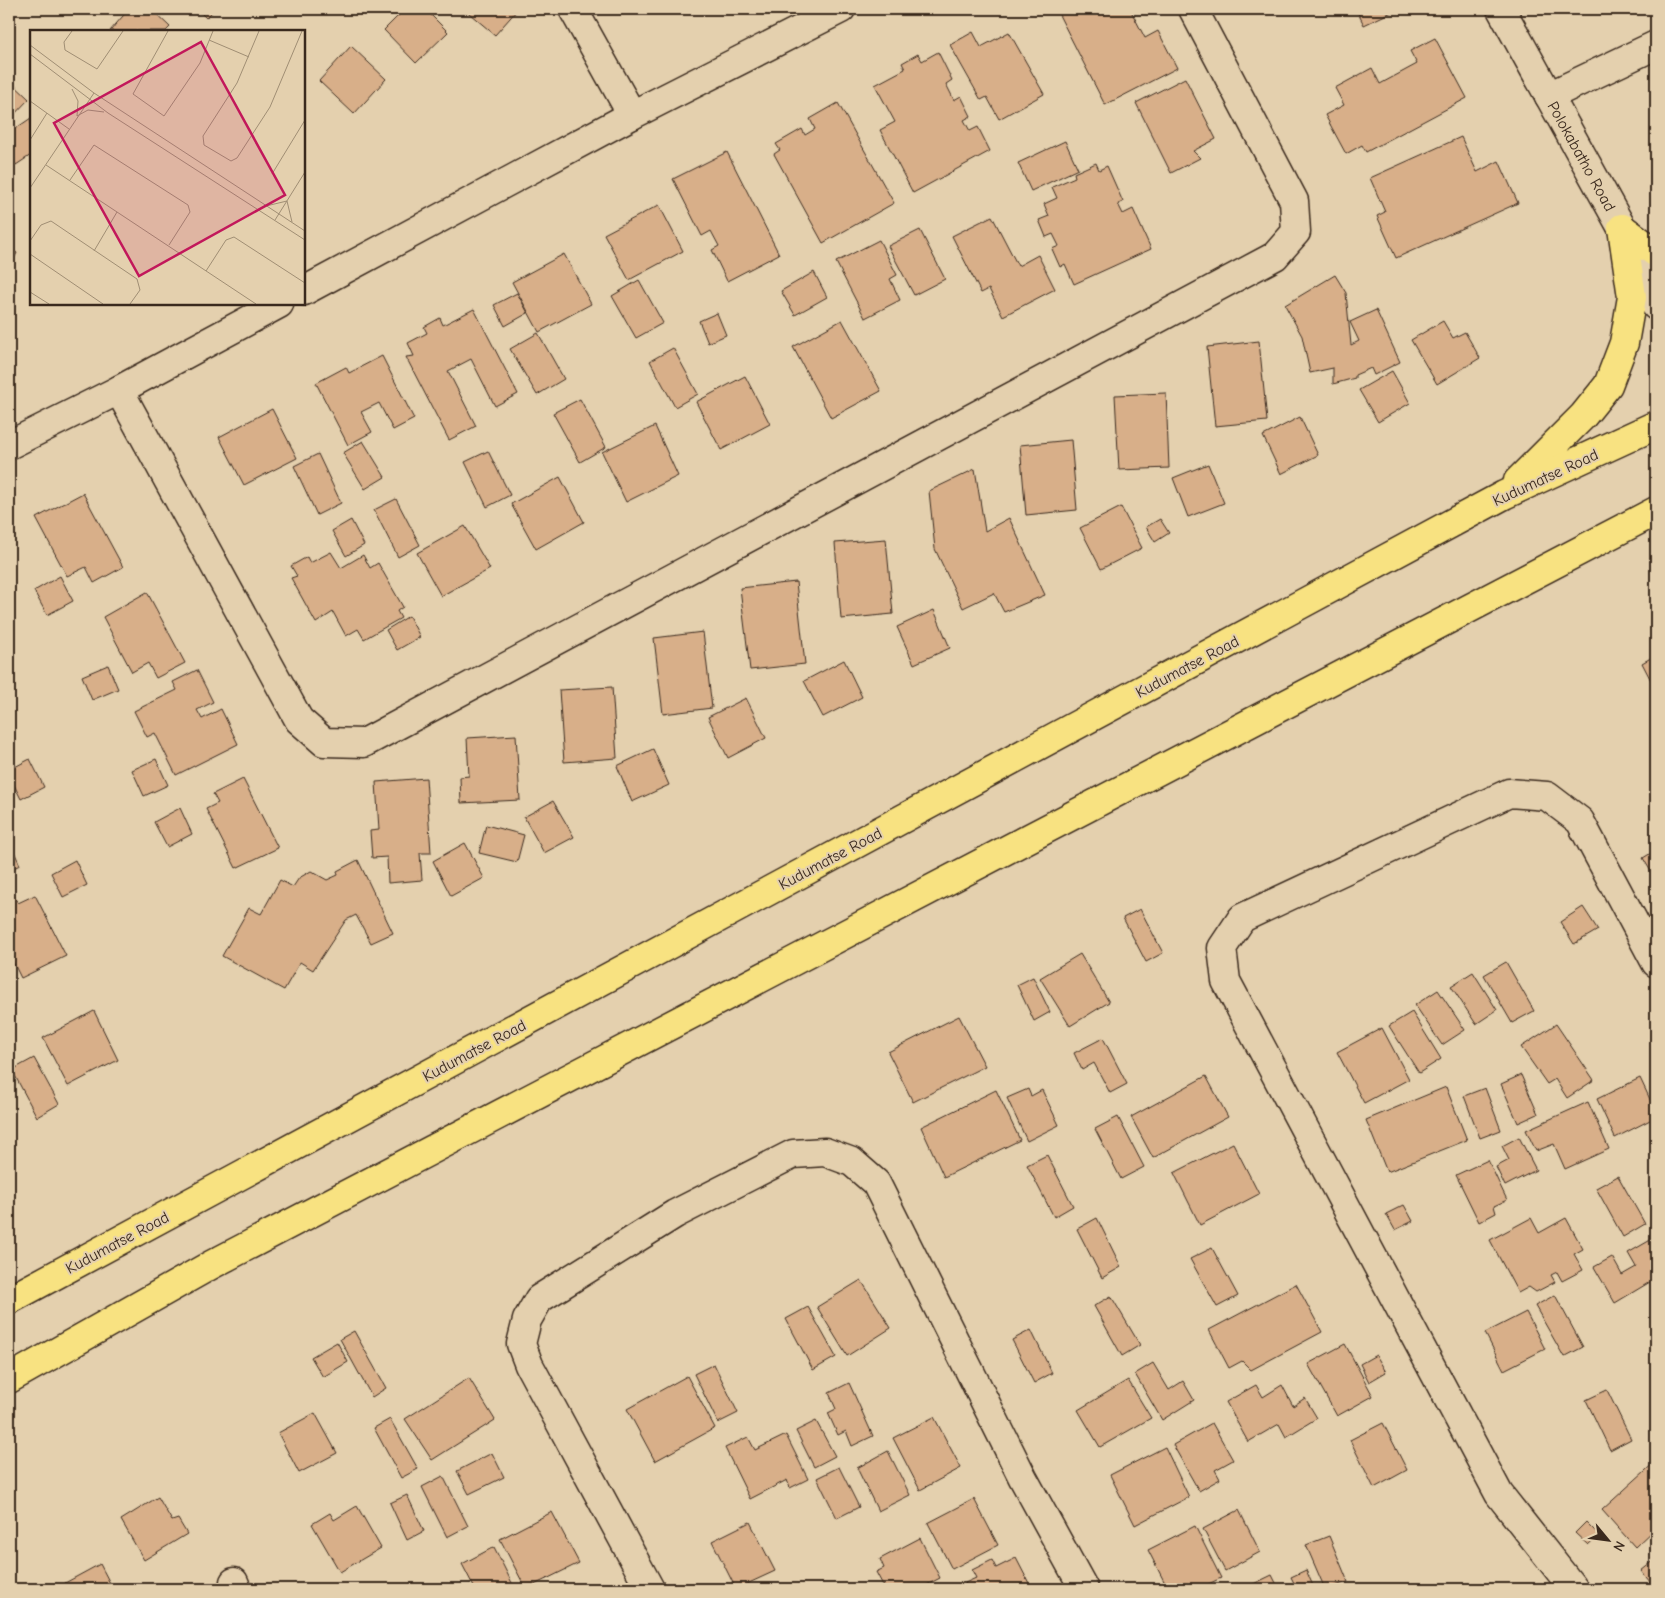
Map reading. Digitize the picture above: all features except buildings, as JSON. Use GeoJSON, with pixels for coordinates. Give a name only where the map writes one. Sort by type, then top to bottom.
{"type":"FeatureCollection","features":[{"type":"Feature","properties":{"kind":"main road"},"geometry":{"type":"LineString","coordinates":[[1622,228],[1656,253]]}},
{"type":"Feature","properties":{"kind":"main road"},"geometry":{"type":"LineString","coordinates":[[1504,495],[1583,416],[1608,385],[1624,343],[1632,297],[1622,228]]}},
{"type":"Feature","properties":{"kind":"main road","name":"Kudumatse Road"},"geometry":{"type":"LineString","coordinates":[[9,1300],[1504,495],[1656,425]]}},
{"type":"Feature","properties":{"kind":"main road"},"geometry":{"type":"LineString","coordinates":[[9,1379],[211,1264],[1656,511]]}},
{"type":"Feature","properties":{"kind":"street"},"geometry":{"type":"LineString","coordinates":[[573,9],[632,114]]}},
{"type":"Feature","properties":{"kind":"street"},"geometry":{"type":"LineString","coordinates":[[305,290],[632,114],[841,9]]}},
{"type":"Feature","properties":{"kind":"street"},"geometry":{"type":"LineString","coordinates":[[119,390],[299,720],[324,742],[364,743],[1275,256],[1296,232],[1294,201],[1193,9]]}},
{"type":"Feature","properties":{"kind":"street","name":"Polokabatho Road"},"geometry":{"type":"LineString","coordinates":[[1501,9],[1622,228],[1656,306]]}},
{"type":"Feature","properties":{"kind":"street"},"geometry":{"type":"LineString","coordinates":[[1549,96],[1656,45]]}},
{"type":"Feature","properties":{"kind":"street"},"geometry":{"type":"LineString","coordinates":[[9,445],[119,390],[277,305]]}},
{"type":"Feature","properties":{"kind":"street"},"geometry":{"type":"LineString","coordinates":[[1574,1589],[1499,1494],[1226,981],[1222,948],[1242,918],[1510,793],[1547,796],[1580,822],[1656,964]]}},
{"type":"Feature","properties":{"kind":"street"},"geometry":{"type":"LineString","coordinates":[[650,1589],[529,1365],[521,1344],[527,1320],[539,1299],[675,1214],[793,1154],[825,1152],[852,1162],[876,1183],[1023,1478],[1084,1589]]}}]}
